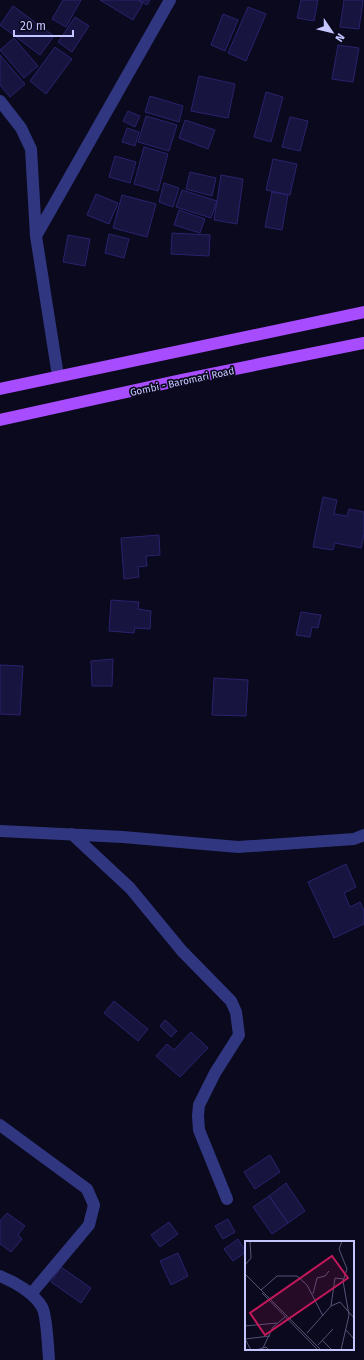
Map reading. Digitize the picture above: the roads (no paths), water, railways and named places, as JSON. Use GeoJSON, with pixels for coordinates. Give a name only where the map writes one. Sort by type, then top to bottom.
{"type":"FeatureCollection","features":[{"type":"Feature","properties":{"kind":"main road"},"geometry":{"type":"LineString","coordinates":[[0,389],[364,312]]}},
{"type":"Feature","properties":{"kind":"main road","name":"Gombi - Baromari Road"},"geometry":{"type":"LineString","coordinates":[[0,420],[181,380],[364,343]]}},
{"type":"Feature","properties":{"kind":"street"},"geometry":{"type":"LineString","coordinates":[[36,236],[170,0]]}},
{"type":"Feature","properties":{"kind":"street"},"geometry":{"type":"LineString","coordinates":[[0,101],[21,128],[30,149],[36,236],[58,376]]}},
{"type":"Feature","properties":{"kind":"street"},"geometry":{"type":"LineString","coordinates":[[0,831],[72,834],[238,847],[354,839],[364,835]]}},
{"type":"Feature","properties":{"kind":"street"},"geometry":{"type":"LineString","coordinates":[[72,834],[130,888],[182,951],[231,1001],[236,1012],[239,1035],[215,1073],[199,1105],[198,1116],[199,1130],[227,1199]]}},
{"type":"Feature","properties":{"kind":"street"},"geometry":{"type":"LineString","coordinates":[[0,1125],[87,1189],[94,1205],[89,1225],[31,1294]]}},
{"type":"Feature","properties":{"kind":"street"},"geometry":{"type":"LineString","coordinates":[[0,1276],[9,1279],[31,1294],[43,1308],[49,1360]]}}]}
